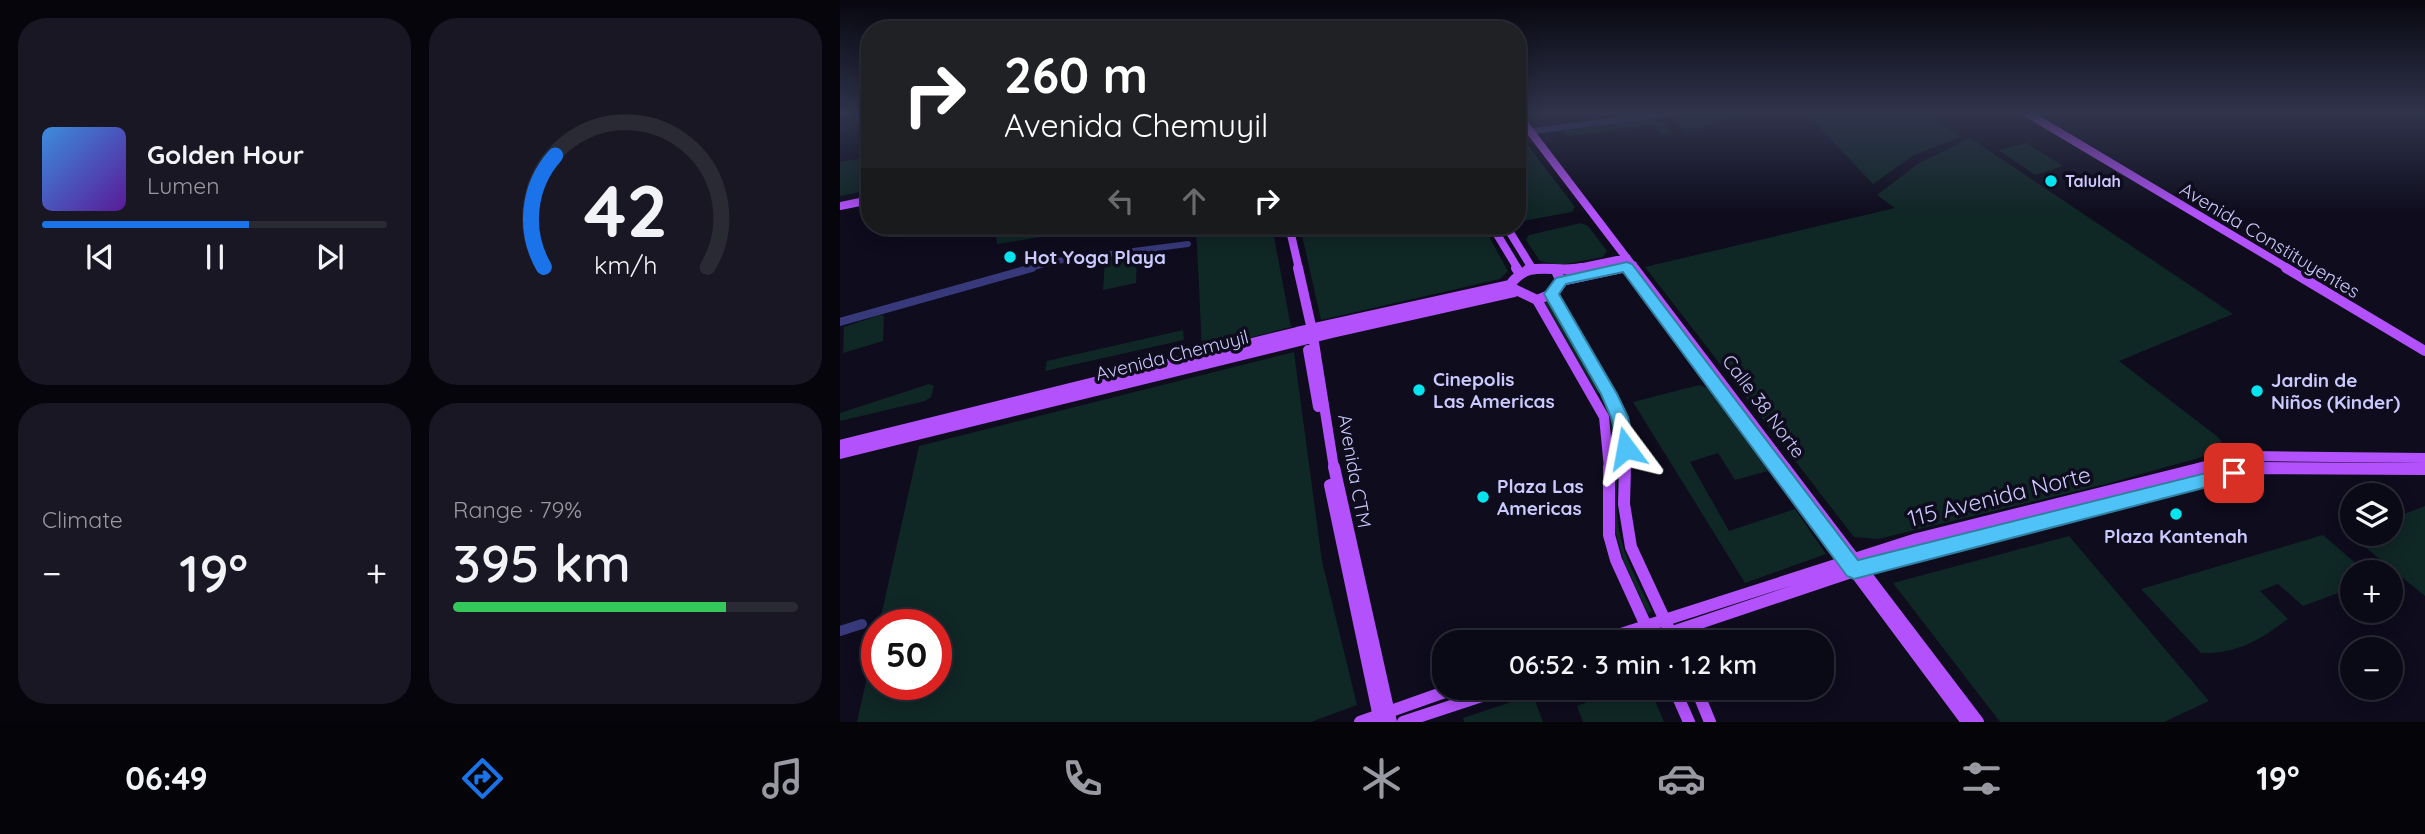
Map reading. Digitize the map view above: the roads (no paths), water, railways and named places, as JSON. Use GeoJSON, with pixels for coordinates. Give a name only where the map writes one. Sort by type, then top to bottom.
{"type":"FeatureCollection","features":[{"type":"Feature","properties":{"kind":"main road","name":"Calle 38 Norte"},"geometry":{"type":"LineString","coordinates":[[1536,147],[1627,262],[1854,564],[1978,722]]}},
{"type":"Feature","properties":{"kind":"main road","name":"Avenida Constituyentes"},"geometry":{"type":"LineString","coordinates":[[2082,147],[2425,351]]}},
{"type":"Feature","properties":{"kind":"main road","name":"Avenida Constituyentes"},"geometry":{"type":"LineString","coordinates":[[2092,147],[2425,343]]}},
{"type":"Feature","properties":{"kind":"main road"},"geometry":{"type":"LineString","coordinates":[[840,204],[861,199]]}},
{"type":"Feature","properties":{"kind":"main road","name":"Avenida CTM"},"geometry":{"type":"LineString","coordinates":[[1286,235],[1309,335]]}},
{"type":"Feature","properties":{"kind":"main road","name":"Avenida CTM"},"geometry":{"type":"LineString","coordinates":[[1291,235],[1338,495],[1385,718]]}},
{"type":"Feature","properties":{"kind":"main road"},"geometry":{"type":"LineString","coordinates":[[1497,235],[1519,272]]}},
{"type":"Feature","properties":{"kind":"main road"},"geometry":{"type":"LineString","coordinates":[[1512,235],[1532,268]]}},
{"type":"Feature","properties":{"kind":"main road"},"geometry":{"type":"LineString","coordinates":[[1627,262],[1559,277],[1532,268],[1519,272],[1512,288],[1537,300],[1604,417],[1609,445],[1609,535],[1616,560],[1647,630]]}},
{"type":"Feature","properties":{"kind":"main road"},"geometry":{"type":"LineString","coordinates":[[1537,300],[1551,294],[1559,277]]}},
{"type":"Feature","properties":{"kind":"main road","name":"Avenida Chemuyil"},"geometry":{"type":"LineString","coordinates":[[840,445],[1512,288]]}},
{"type":"Feature","properties":{"kind":"main road"},"geometry":{"type":"LineString","coordinates":[[1551,294],[1620,417],[1626,448],[1624,505],[1631,547],[1669,630]]}},
{"type":"Feature","properties":{"kind":"main road","name":"Avenida Chemuyil"},"geometry":{"type":"LineString","coordinates":[[840,454],[1309,335]]}},
{"type":"Feature","properties":{"kind":"main road","name":"115 Avenida Norte"},"geometry":{"type":"LineString","coordinates":[[1633,630],[1663,619],[1685,616],[2109,491],[2252,456],[2425,458]]}},
{"type":"Feature","properties":{"kind":"main road","name":"115 Avenida Norte"},"geometry":{"type":"LineString","coordinates":[[1693,630],[1854,564],[2254,468],[2425,469]]}},
{"type":"Feature","properties":{"kind":"main road"},"geometry":{"type":"LineString","coordinates":[[2109,491],[2119,501]]}},
{"type":"Feature","properties":{"kind":"main road","name":"Calle 38 Norte"},"geometry":{"type":"LineString","coordinates":[[1854,564],[1967,722]]}},
{"type":"Feature","properties":{"kind":"main road"},"geometry":{"type":"LineString","coordinates":[[1360,722],[1385,718],[1432,698]]}},
{"type":"Feature","properties":{"kind":"main road"},"geometry":{"type":"LineString","coordinates":[[1403,722],[1470,700]]}},
{"type":"Feature","properties":{"kind":"main road"},"geometry":{"type":"LineString","coordinates":[[1679,700],[1689,722]]}},
{"type":"Feature","properties":{"kind":"main road"},"geometry":{"type":"LineString","coordinates":[[1701,700],[1710,722]]}},
{"type":"Feature","properties":{"kind":"street"},"geometry":{"type":"LineString","coordinates":[[840,322],[1056,261],[1188,244]]}},
{"type":"Feature","properties":{"kind":"street"},"geometry":{"type":"LineString","coordinates":[[840,631],[861,624]]}},
{"type":"Feature","properties":{"kind":"place","name":"Talulah"},"geometry":{"type":"Point","coordinates":[2051,181]}},
{"type":"Feature","properties":{"kind":"place","name":"Hot Yoga Playa"},"geometry":{"type":"Point","coordinates":[1010,257]}},
{"type":"Feature","properties":{"kind":"place","name":"Cinepolis Las Americas"},"geometry":{"type":"Point","coordinates":[1419,390]}},
{"type":"Feature","properties":{"kind":"place","name":"Jardin de Niños (Kinder)"},"geometry":{"type":"Point","coordinates":[2257,391]}},
{"type":"Feature","properties":{"kind":"place","name":"Plaza Las Americas"},"geometry":{"type":"Point","coordinates":[1483,497]}},
{"type":"Feature","properties":{"kind":"place","name":"Plaza Kantenah"},"geometry":{"type":"Point","coordinates":[2176,514]}}]}
